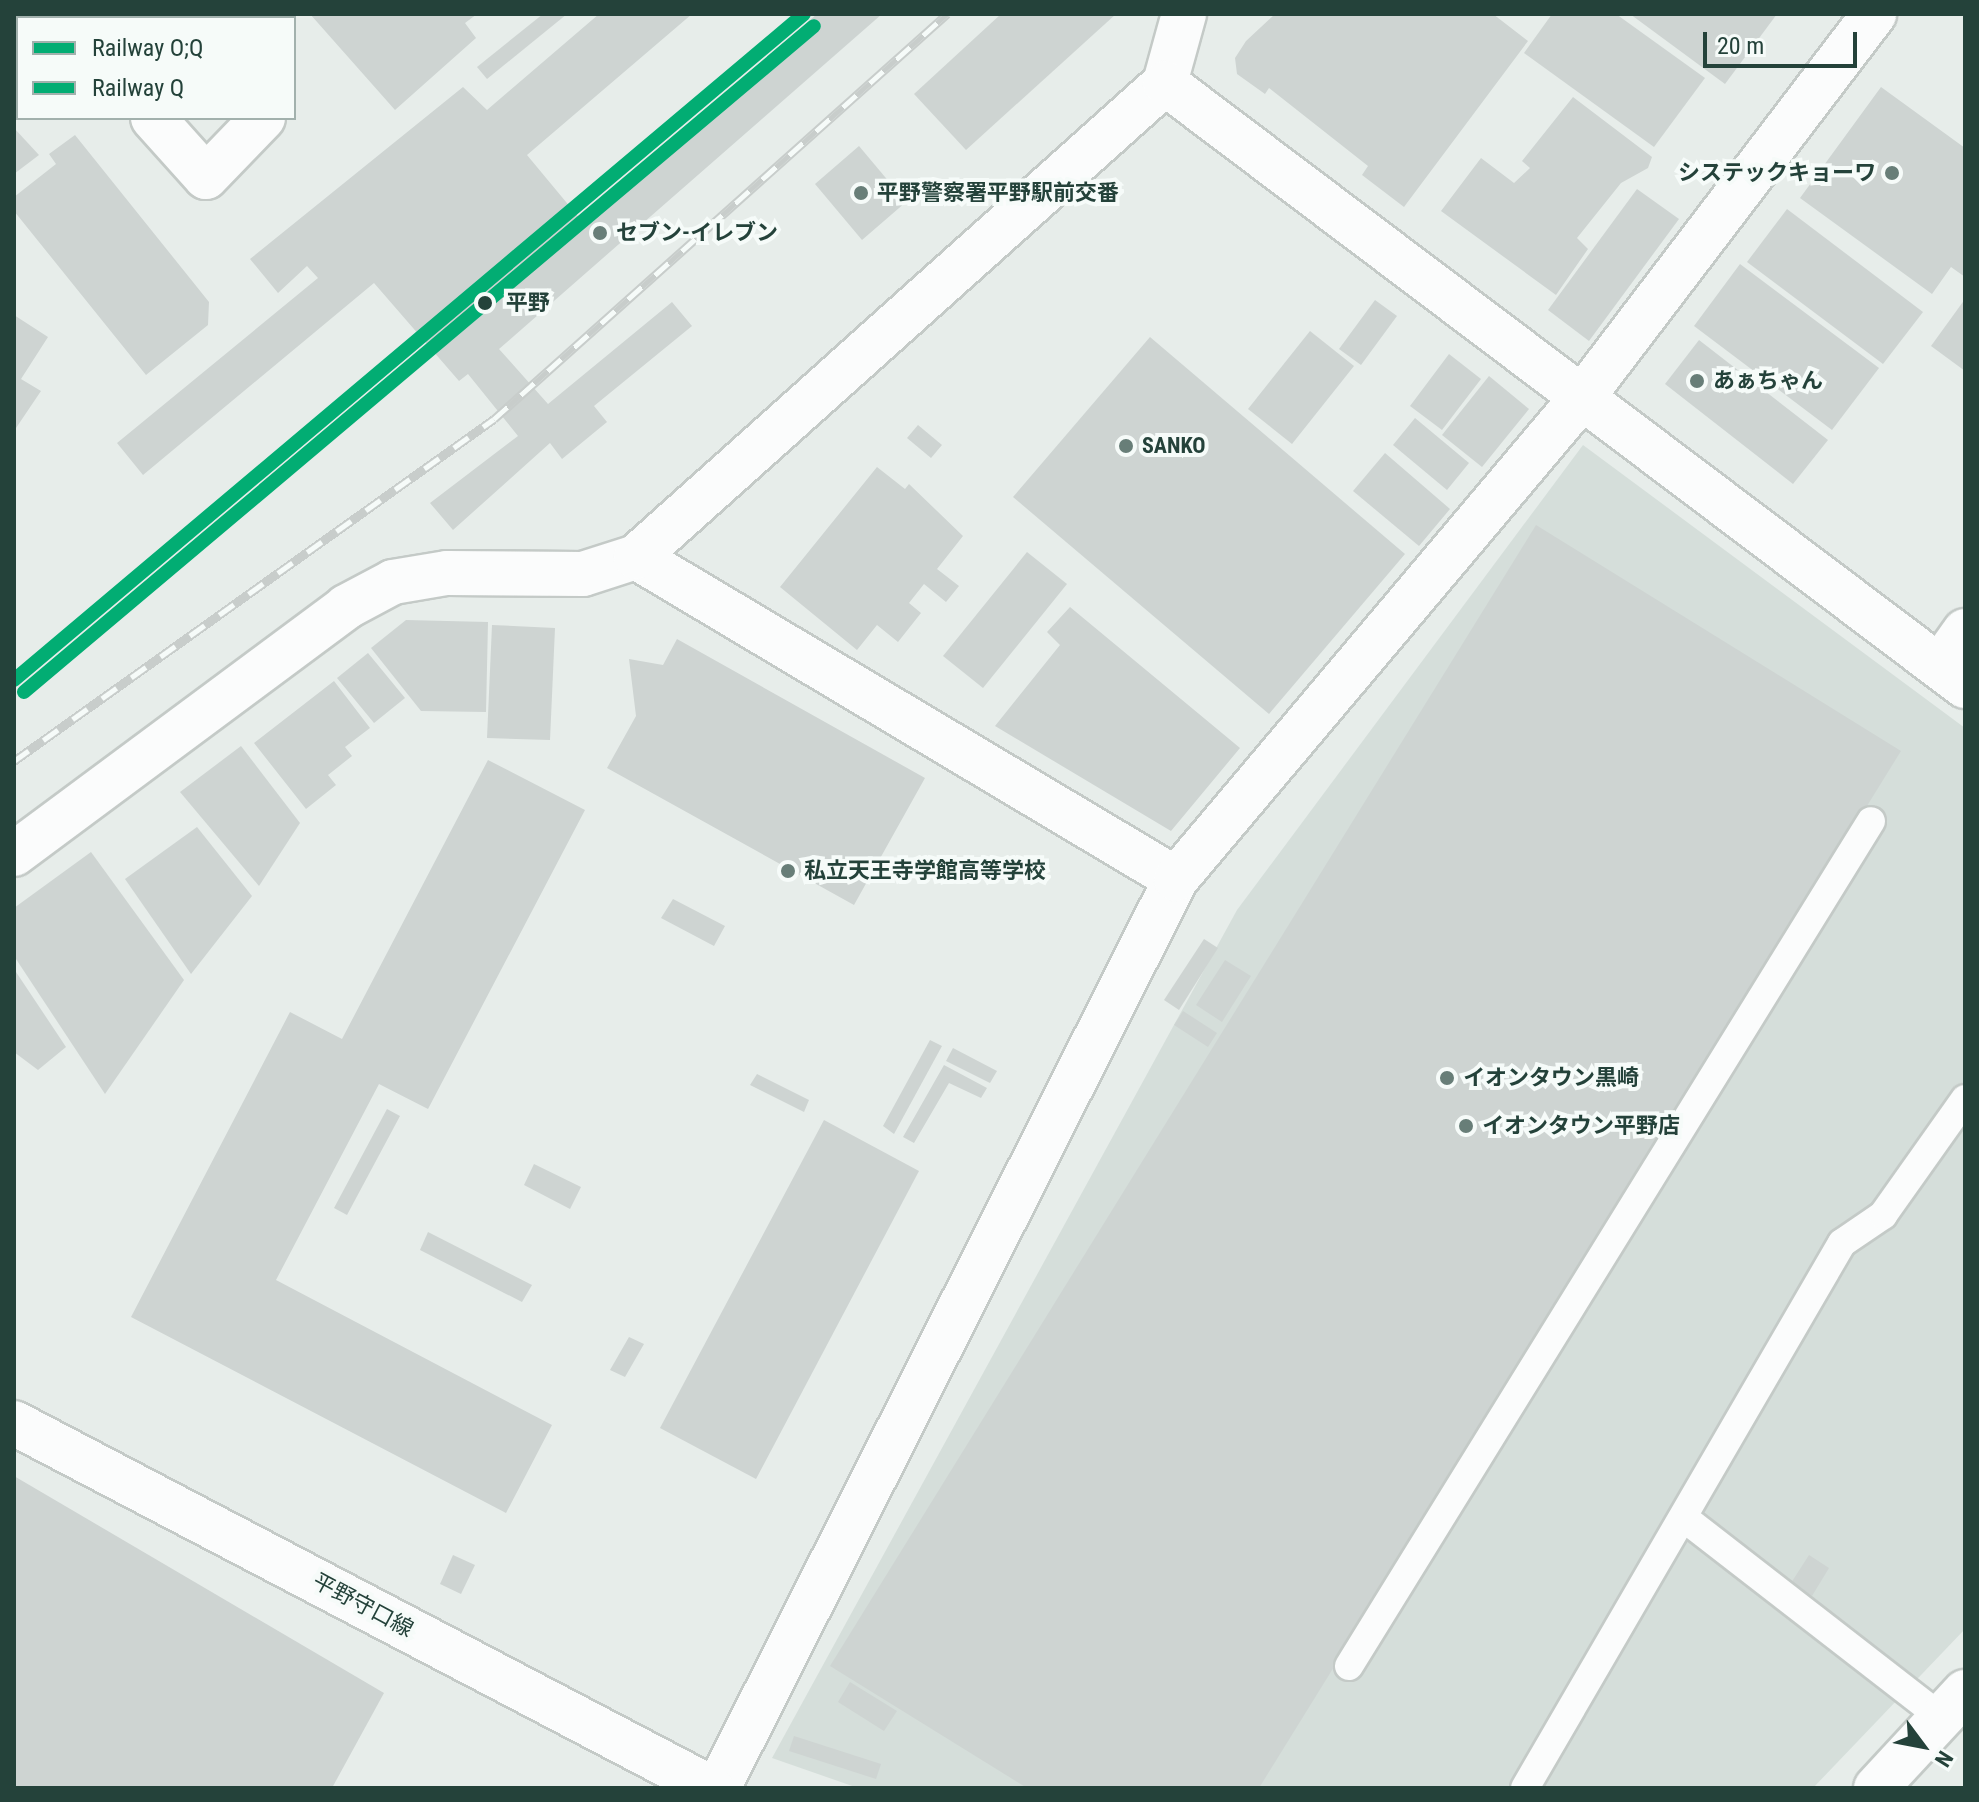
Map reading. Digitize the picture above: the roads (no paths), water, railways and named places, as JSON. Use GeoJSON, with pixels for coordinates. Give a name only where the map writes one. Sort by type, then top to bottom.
{"type":"FeatureCollection","features":[{"type":"Feature","properties":{"kind":"street"},"geometry":{"type":"LineString","coordinates":[[14,854],[346,607],[393,582],[447,573],[583,574],[636,557],[1165,83],[1184,14]]}},
{"type":"Feature","properties":{"kind":"street"},"geometry":{"type":"LineString","coordinates":[[718,1788],[1176,879],[1584,395],[1874,14]]}},
{"type":"Feature","properties":{"kind":"street"},"geometry":{"type":"LineString","coordinates":[[1165,83],[1584,395],[1952,676],[1965,631]]}},
{"type":"Feature","properties":{"kind":"street"},"geometry":{"type":"LineString","coordinates":[[155,120],[206,177],[261,120]]}},
{"type":"Feature","properties":{"kind":"street"},"geometry":{"type":"LineString","coordinates":[[636,557],[1176,879]]}},
{"type":"Feature","properties":{"kind":"street","name":"平野守口線"},"geometry":{"type":"LineString","coordinates":[[14,1423],[711,1788]]}},
{"type":"Feature","properties":{"kind":"street"},"geometry":{"type":"LineString","coordinates":[[1876,1788],[1953,1704]]}},
{"type":"Feature","properties":{"kind":"lane"},"geometry":{"type":"LineString","coordinates":[[1349,1666],[1871,821]]}},
{"type":"Feature","properties":{"kind":"lane"},"geometry":{"type":"LineString","coordinates":[[1525,1788],[1842,1243],[1883,1215],[1965,1099]]}},
{"type":"Feature","properties":{"kind":"lane"},"geometry":{"type":"LineString","coordinates":[[1684,1518],[1953,1704]]}},
{"type":"Feature","properties":{"kind":"railway"},"geometry":{"type":"LineString","coordinates":[[14,761],[494,419],[947,14]]}},
{"type":"Feature","properties":{"kind":"rail line","name":"O;Q"},"geometry":{"type":"LineString","coordinates":[[14,680],[804,14]]}},
{"type":"Feature","properties":{"kind":"rail line","name":"Q"},"geometry":{"type":"LineString","coordinates":[[24,692],[814,26]]}},
{"type":"Feature","properties":{"kind":"place","name":"システックキョーワ"},"geometry":{"type":"Point","coordinates":[1892,173]}},
{"type":"Feature","properties":{"kind":"place","name":"平野警察署平野駅前交番"},"geometry":{"type":"Point","coordinates":[861,193]}},
{"type":"Feature","properties":{"kind":"place","name":"セブン-イレブン"},"geometry":{"type":"Point","coordinates":[600,233]}},
{"type":"Feature","properties":{"kind":"place","name":"平野"},"geometry":{"type":"Point","coordinates":[485,303]}},
{"type":"Feature","properties":{"kind":"place","name":"あぁちゃん"},"geometry":{"type":"Point","coordinates":[1697,381]}},
{"type":"Feature","properties":{"kind":"place","name":"SANKO"},"geometry":{"type":"Point","coordinates":[1126,446]}},
{"type":"Feature","properties":{"kind":"place","name":"私立天王寺学館高等学校"},"geometry":{"type":"Point","coordinates":[788,871]}},
{"type":"Feature","properties":{"kind":"place","name":"イオンタウン黒崎"},"geometry":{"type":"Point","coordinates":[1447,1078]}},
{"type":"Feature","properties":{"kind":"place","name":"イオンタウン平野店"},"geometry":{"type":"Point","coordinates":[1466,1126]}}]}
